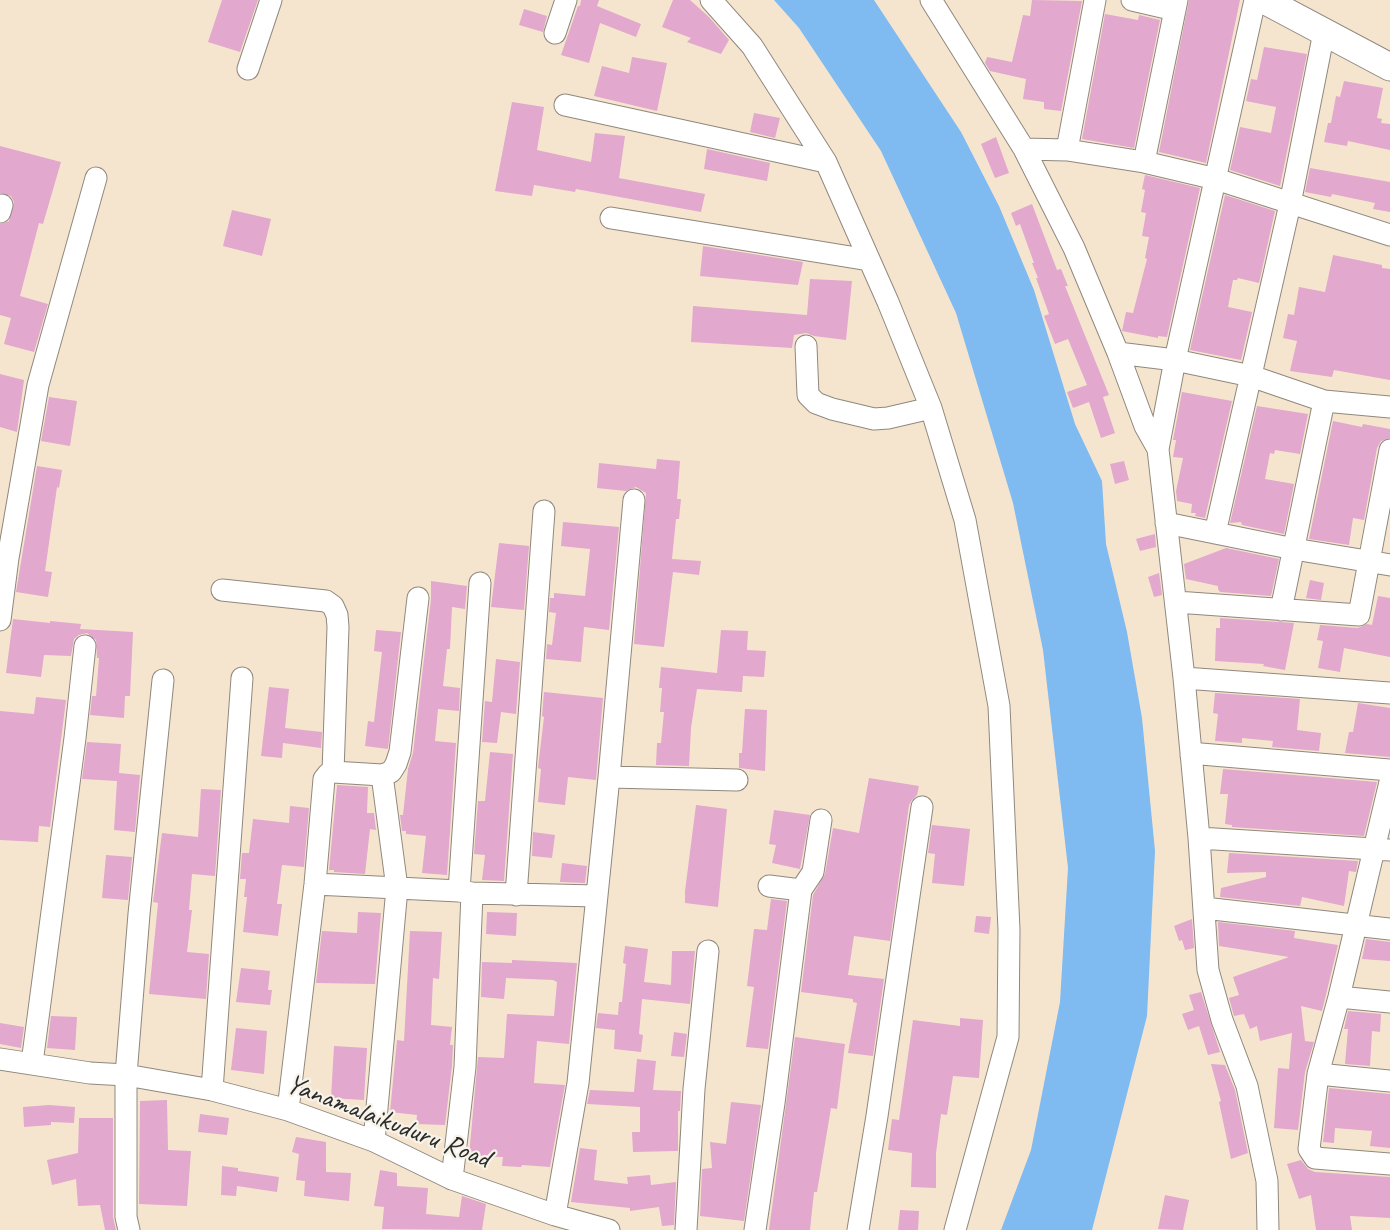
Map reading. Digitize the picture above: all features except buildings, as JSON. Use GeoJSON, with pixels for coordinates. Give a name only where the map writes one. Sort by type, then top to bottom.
{"type":"FeatureCollection","features":[{"type":"Feature","properties":{"kind":"main road"},"geometry":{"type":"LineString","coordinates":[[1264,0],[1390,67]]}},
{"type":"Feature","properties":{"kind":"street"},"geometry":{"type":"LineString","coordinates":[[248,69],[271,0]]}},
{"type":"Feature","properties":{"kind":"street"},"geometry":{"type":"LineString","coordinates":[[555,33],[566,0]]}},
{"type":"Feature","properties":{"kind":"street"},"geometry":{"type":"LineString","coordinates":[[711,0],[752,46],[826,162],[888,302],[931,408],[965,520],[999,706],[1009,930],[1008,1037],[955,1230]]}},
{"type":"Feature","properties":{"kind":"street"},"geometry":{"type":"LineString","coordinates":[[931,0],[1024,148],[1074,248],[1118,353],[1145,426],[1158,449]]}},
{"type":"Feature","properties":{"kind":"street"},"geometry":{"type":"LineString","coordinates":[[1066,150],[1095,0]]}},
{"type":"Feature","properties":{"kind":"street"},"geometry":{"type":"LineString","coordinates":[[1132,0],[1176,5],[1144,162]]}},
{"type":"Feature","properties":{"kind":"street"},"geometry":{"type":"LineString","coordinates":[[1256,0],[1175,360],[1158,449],[1184,678],[1199,838],[1208,970],[1212,990],[1247,1086],[1267,1181],[1268,1230]]}},
{"type":"Feature","properties":{"kind":"street"},"geometry":{"type":"LineString","coordinates":[[1215,533],[1290,204],[1324,32]]}},
{"type":"Feature","properties":{"kind":"street"},"geometry":{"type":"LineString","coordinates":[[565,105],[826,162]]}},
{"type":"Feature","properties":{"kind":"street"},"geometry":{"type":"LineString","coordinates":[[1024,148],[1066,150],[1144,162],[1216,179],[1390,235]]}},
{"type":"Feature","properties":{"kind":"street"},"geometry":{"type":"LineString","coordinates":[[0,620],[4,558],[38,385],[96,178]]}},
{"type":"Feature","properties":{"kind":"street"},"geometry":{"type":"LineString","coordinates":[[611,218],[869,260]]}},
{"type":"Feature","properties":{"kind":"street"},"geometry":{"type":"LineString","coordinates":[[806,346],[808,395],[816,403],[874,419],[931,408]]}},
{"type":"Feature","properties":{"kind":"street"},"geometry":{"type":"LineString","coordinates":[[1118,353],[1175,360],[1251,376],[1324,401],[1390,407]]}},
{"type":"Feature","properties":{"kind":"street"},"geometry":{"type":"LineString","coordinates":[[1281,610],[1324,401]]}},
{"type":"Feature","properties":{"kind":"street"},"geometry":{"type":"LineString","coordinates":[[1176,602],[1359,615],[1380,564],[1390,450]]}},
{"type":"Feature","properties":{"kind":"street"},"geometry":{"type":"LineString","coordinates":[[555,1215],[578,1083],[634,500]]}},
{"type":"Feature","properties":{"kind":"street"},"geometry":{"type":"LineString","coordinates":[[516,894],[544,511]]}},
{"type":"Feature","properties":{"kind":"street"},"geometry":{"type":"LineString","coordinates":[[1166,522],[1294,549],[1380,564]]}},
{"type":"Feature","properties":{"kind":"street"},"geometry":{"type":"LineString","coordinates":[[452,1179],[465,1067],[465,892],[480,583]]}},
{"type":"Feature","properties":{"kind":"street"},"geometry":{"type":"LineString","coordinates":[[222,590],[316,600],[333,606],[337,615],[338,627],[333,772]]}},
{"type":"Feature","properties":{"kind":"street"},"geometry":{"type":"LineString","coordinates":[[288,1110],[315,884],[324,779],[333,772],[382,775],[391,772],[396,764],[400,752],[418,598]]}},
{"type":"Feature","properties":{"kind":"street"},"geometry":{"type":"LineString","coordinates":[[32,1063],[85,646]]}},
{"type":"Feature","properties":{"kind":"street"},"geometry":{"type":"LineString","coordinates":[[212,1090],[242,678]]}},
{"type":"Feature","properties":{"kind":"street"},"geometry":{"type":"LineString","coordinates":[[1184,678],[1390,693]]}},
{"type":"Feature","properties":{"kind":"street"},"geometry":{"type":"LineString","coordinates":[[129,1230],[126,1217],[126,1075],[139,914],[163,680]]}},
{"type":"Feature","properties":{"kind":"street"},"geometry":{"type":"LineString","coordinates":[[1191,755],[1390,770]]}},
{"type":"Feature","properties":{"kind":"street"},"geometry":{"type":"LineString","coordinates":[[374,1141],[397,888],[382,775]]}},
{"type":"Feature","properties":{"kind":"street"},"geometry":{"type":"LineString","coordinates":[[609,777],[737,780]]}},
{"type":"Feature","properties":{"kind":"street"},"geometry":{"type":"LineString","coordinates":[[1390,782],[1382,850],[1356,924],[1318,1074],[1309,1149],[1316,1158],[1390,1164]]}},
{"type":"Feature","properties":{"kind":"street"},"geometry":{"type":"LineString","coordinates":[[858,1230],[922,807]]}},
{"type":"Feature","properties":{"kind":"street"},"geometry":{"type":"LineString","coordinates":[[755,1230],[774,1103],[801,890],[813,872],[821,820]]}},
{"type":"Feature","properties":{"kind":"street"},"geometry":{"type":"LineString","coordinates":[[1199,838],[1382,850]]}},
{"type":"Feature","properties":{"kind":"street"},"geometry":{"type":"LineString","coordinates":[[315,884],[597,896]]}},
{"type":"Feature","properties":{"kind":"street"},"geometry":{"type":"LineString","coordinates":[[769,886],[801,890]]}},
{"type":"Feature","properties":{"kind":"street"},"geometry":{"type":"LineString","coordinates":[[1204,908],[1390,928]]}},
{"type":"Feature","properties":{"kind":"street"},"geometry":{"type":"LineString","coordinates":[[687,1230],[694,1089],[708,951]]}},
{"type":"Feature","properties":{"kind":"street"},"geometry":{"type":"LineString","coordinates":[[1339,997],[1390,1002]]}},
{"type":"Feature","properties":{"kind":"street","name":"Yanamalaikuduru Road"},"geometry":{"type":"LineString","coordinates":[[0,1059],[126,1075],[212,1090],[288,1110],[374,1141],[452,1179],[555,1215],[609,1230]]}},
{"type":"Feature","properties":{"kind":"street"},"geometry":{"type":"LineString","coordinates":[[1318,1074],[1390,1081]]}},
{"type":"Feature","properties":{"kind":"water"},"geometry":{"type":"Polygon","coordinates":[[[774,0],[874,0],[961,132],[999,206],[1034,290],[1075,424],[1102,481],[1106,544],[1127,632],[1142,718],[1155,851],[1147,1016],[1092,1230],[1001,1230],[1031,1150],[1060,1002],[1068,868],[1043,650],[1013,503],[956,313],[881,151],[799,28],[774,0]]]}}]}
